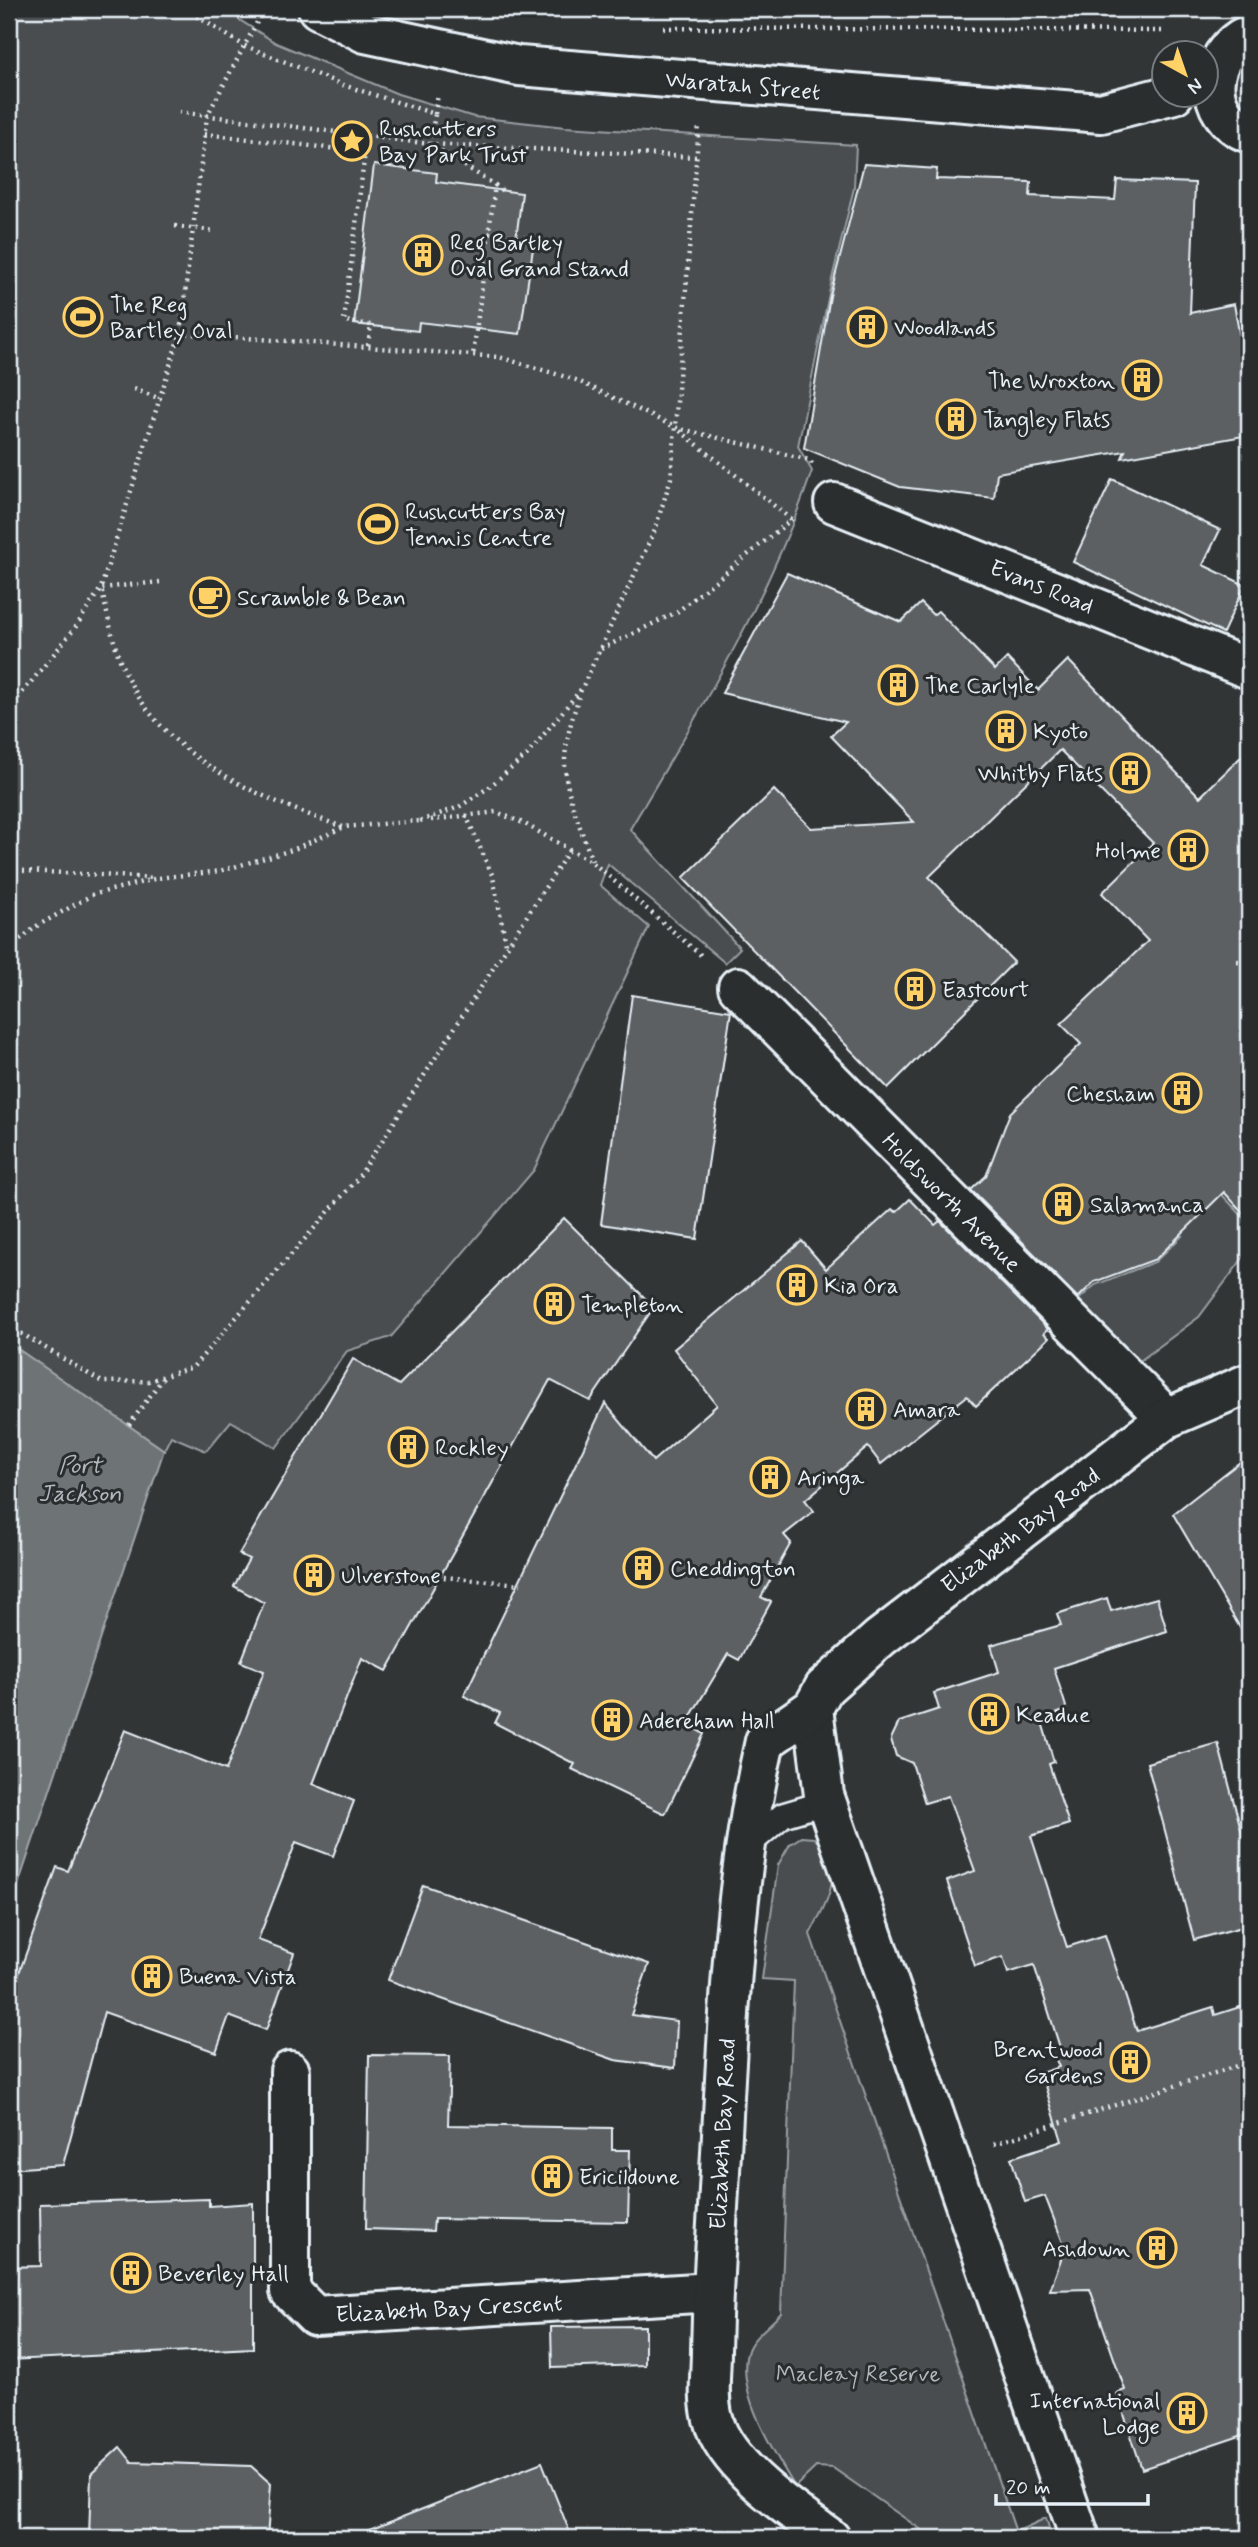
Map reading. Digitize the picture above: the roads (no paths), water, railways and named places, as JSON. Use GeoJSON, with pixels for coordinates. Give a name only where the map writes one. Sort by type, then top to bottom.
{"type":"FeatureCollection","features":[{"type":"Feature","properties":{"kind":"street","name":"Waratah Street"},"geometry":{"type":"LineString","coordinates":[[318,9],[365,33],[519,66],[1101,113],[1150,100]]}},
{"type":"Feature","properties":{"kind":"street"},"geometry":{"type":"LineString","coordinates":[[1220,61],[1233,43],[1249,34]]}},
{"type":"Feature","properties":{"kind":"street"},"geometry":{"type":"LineString","coordinates":[[1219,108],[1226,119],[1249,133]]}},
{"type":"Feature","properties":{"kind":"street","name":"Evans Road"},"geometry":{"type":"LineString","coordinates":[[834,503],[1249,669]]}},
{"type":"Feature","properties":{"kind":"street","name":"Holdsworth Avenue"},"geometry":{"type":"LineString","coordinates":[[738,986],[1167,1418]]}},
{"type":"Feature","properties":{"kind":"street","name":"Elizabeth Bay Road"},"geometry":{"type":"LineString","coordinates":[[830,2538],[748,2472],[722,2439],[713,2421],[710,2398],[713,2292],[737,1894],[750,1808],[765,1741],[813,1708],[824,1688],[880,1638],[1167,1418],[1249,1383]]}},
{"type":"Feature","properties":{"kind":"street"},"geometry":{"type":"LineString","coordinates":[[813,1708],[827,1802],[1080,2538]]}},
{"type":"Feature","properties":{"kind":"street","name":"Elizabeth Bay Crescent"},"geometry":{"type":"LineString","coordinates":[[290,2071],[290,2291],[315,2316],[713,2292]]}},
{"type":"Feature","properties":{"kind":"lane"},"geometry":{"type":"LineString","coordinates":[[746,1847],[783,1815],[827,1802]]}},
{"type":"Feature","properties":{"kind":"water","name":"Port Jackson"},"geometry":{"type":"Polygon","coordinates":[[[9,1343],[164,1450],[9,1912],[9,1343]]]}},
{"type":"Feature","properties":{"kind":"place","name":"Rushcutters Bay Park Trust"},"geometry":{"type":"Point","coordinates":[352,141]}},
{"type":"Feature","properties":{"kind":"place","name":"Reg Bartley Oval Grand Stand"},"geometry":{"type":"Point","coordinates":[423,255]}},
{"type":"Feature","properties":{"kind":"place","name":"The Reg Bartley Oval"},"geometry":{"type":"Point","coordinates":[83,317]}},
{"type":"Feature","properties":{"kind":"place","name":"Woodlands"},"geometry":{"type":"Point","coordinates":[867,327]}},
{"type":"Feature","properties":{"kind":"place","name":"The Wroxton"},"geometry":{"type":"Point","coordinates":[1142,380]}},
{"type":"Feature","properties":{"kind":"place","name":"Tangley Flats"},"geometry":{"type":"Point","coordinates":[956,419]}},
{"type":"Feature","properties":{"kind":"place","name":"Rushcutters Bay Tennis Centre"},"geometry":{"type":"Point","coordinates":[378,524]}},
{"type":"Feature","properties":{"kind":"place","name":"Scramble & Bean"},"geometry":{"type":"Point","coordinates":[210,597]}},
{"type":"Feature","properties":{"kind":"place","name":"The Carlyle"},"geometry":{"type":"Point","coordinates":[898,685]}},
{"type":"Feature","properties":{"kind":"place","name":"Kyoto"},"geometry":{"type":"Point","coordinates":[1006,731]}},
{"type":"Feature","properties":{"kind":"place","name":"Whitby Flats"},"geometry":{"type":"Point","coordinates":[1130,773]}},
{"type":"Feature","properties":{"kind":"place","name":"Holme"},"geometry":{"type":"Point","coordinates":[1188,850]}},
{"type":"Feature","properties":{"kind":"place","name":"Eastcourt"},"geometry":{"type":"Point","coordinates":[915,989]}},
{"type":"Feature","properties":{"kind":"place","name":"Chesham"},"geometry":{"type":"Point","coordinates":[1182,1093]}},
{"type":"Feature","properties":{"kind":"place","name":"Salamanca"},"geometry":{"type":"Point","coordinates":[1063,1204]}},
{"type":"Feature","properties":{"kind":"place","name":"Kia Ora"},"geometry":{"type":"Point","coordinates":[797,1285]}},
{"type":"Feature","properties":{"kind":"place","name":"Templeton"},"geometry":{"type":"Point","coordinates":[554,1304]}},
{"type":"Feature","properties":{"kind":"place","name":"Amara"},"geometry":{"type":"Point","coordinates":[866,1409]}},
{"type":"Feature","properties":{"kind":"place","name":"Rockley"},"geometry":{"type":"Point","coordinates":[408,1447]}},
{"type":"Feature","properties":{"kind":"place","name":"Aringa"},"geometry":{"type":"Point","coordinates":[770,1477]}},
{"type":"Feature","properties":{"kind":"place","name":"Cheddington"},"geometry":{"type":"Point","coordinates":[643,1568]}},
{"type":"Feature","properties":{"kind":"place","name":"Ulverstone"},"geometry":{"type":"Point","coordinates":[314,1575]}},
{"type":"Feature","properties":{"kind":"place","name":"Keadue"},"geometry":{"type":"Point","coordinates":[989,1714]}},
{"type":"Feature","properties":{"kind":"place","name":"Adereham Hall"},"geometry":{"type":"Point","coordinates":[612,1720]}},
{"type":"Feature","properties":{"kind":"place","name":"Buena Vista"},"geometry":{"type":"Point","coordinates":[152,1976]}},
{"type":"Feature","properties":{"kind":"place","name":"Brentwood Gardens"},"geometry":{"type":"Point","coordinates":[1130,2062]}},
{"type":"Feature","properties":{"kind":"place","name":"Ericildoune"},"geometry":{"type":"Point","coordinates":[552,2176]}},
{"type":"Feature","properties":{"kind":"place","name":"Ashdown"},"geometry":{"type":"Point","coordinates":[1157,2248]}},
{"type":"Feature","properties":{"kind":"place","name":"Beverley Hall"},"geometry":{"type":"Point","coordinates":[131,2273]}},
{"type":"Feature","properties":{"kind":"place","name":"International Lodge"},"geometry":{"type":"Point","coordinates":[1187,2413]}},
{"type":"Feature","properties":{"kind":"park label","name":"Macleay Reserve"},"geometry":{"type":"Point","coordinates":[858,2373]}}]}
